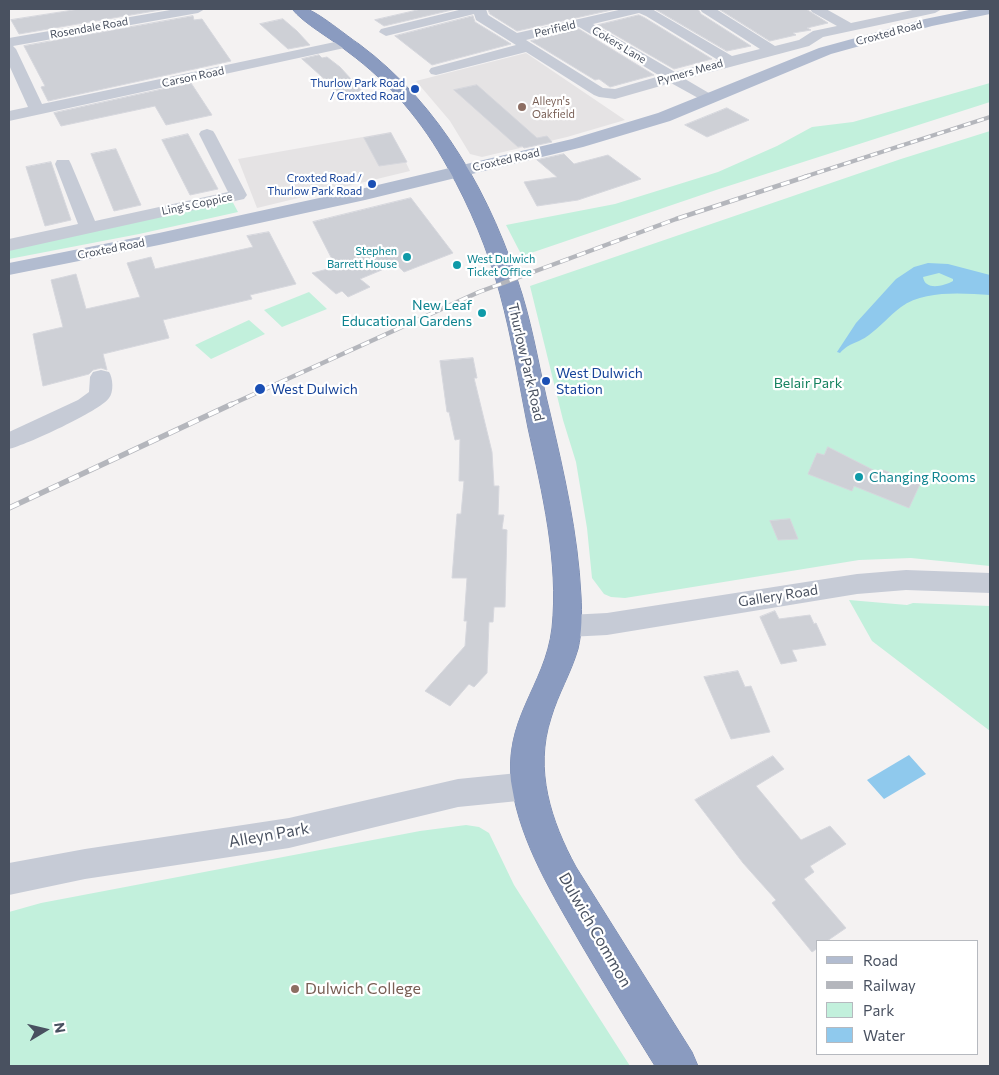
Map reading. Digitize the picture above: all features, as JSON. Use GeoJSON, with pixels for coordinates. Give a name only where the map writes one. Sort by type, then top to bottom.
{"type":"FeatureCollection","features":[{"type":"Feature","properties":{"kind":"highway","name":"Thurlow Park Road"},"geometry":{"type":"LineString","coordinates":[[299,9],[349,44],[380,69],[411,100],[426,120],[460,170],[488,231],[514,306],[563,540],[568,626],[561,654],[531,730],[528,786]]}},
{"type":"Feature","properties":{"kind":"highway","name":"Dulwich Common"},"geometry":{"type":"LineString","coordinates":[[528,786],[535,820],[568,888],[678,1066]]}},
{"type":"Feature","properties":{"kind":"main road","name":"Croxted Road"},"geometry":{"type":"LineString","coordinates":[[9,269],[159,240],[365,194],[614,133],[709,99],[825,51],[924,24],[990,10]]}},
{"type":"Feature","properties":{"kind":"street","name":"Rosendale Road"},"geometry":{"type":"LineString","coordinates":[[9,42],[198,9]]}},
{"type":"Feature","properties":{"kind":"street"},"geometry":{"type":"LineString","coordinates":[[386,32],[483,9],[481,17],[521,42]]}},
{"type":"Feature","properties":{"kind":"street","name":"Perifield"},"geometry":{"type":"LineString","coordinates":[[436,70],[581,23],[640,9],[651,13],[730,61]]}},
{"type":"Feature","properties":{"kind":"street"},"geometry":{"type":"LineString","coordinates":[[707,9],[773,51]]}},
{"type":"Feature","properties":{"kind":"street"},"geometry":{"type":"LineString","coordinates":[[818,9],[850,27]]}},
{"type":"Feature","properties":{"kind":"street","name":"Pymers Mead"},"geometry":{"type":"LineString","coordinates":[[521,42],[599,92],[615,94],[730,61],[804,43],[818,34],[933,9]]}},
{"type":"Feature","properties":{"kind":"street","name":"Cokers Lane"},"geometry":{"type":"LineString","coordinates":[[581,23],[709,99]]}},
{"type":"Feature","properties":{"kind":"street","name":"Carson Road"},"geometry":{"type":"LineString","coordinates":[[9,116],[349,44]]}},
{"type":"Feature","properties":{"kind":"street"},"geometry":{"type":"LineString","coordinates":[[9,49],[38,110]]}},
{"type":"Feature","properties":{"kind":"street","name":"Ling's Coppice"},"geometry":{"type":"LineString","coordinates":[[9,245],[238,195],[207,134]]}},
{"type":"Feature","properties":{"kind":"street"},"geometry":{"type":"LineString","coordinates":[[63,164],[88,227]]}},
{"type":"Feature","properties":{"kind":"street","name":"Ling's Coppice"},"geometry":{"type":"LineString","coordinates":[[149,214],[159,240]]}},
{"type":"Feature","properties":{"kind":"street"},"geometry":{"type":"LineString","coordinates":[[9,441],[86,405],[100,395],[101,376]]}},
{"type":"Feature","properties":{"kind":"street","name":"Gallery Road"},"geometry":{"type":"LineString","coordinates":[[568,626],[607,624],[857,584],[906,580],[990,583]]}},
{"type":"Feature","properties":{"kind":"street","name":"Alleyn Park"},"geometry":{"type":"LineString","coordinates":[[9,879],[95,863],[289,833],[458,794],[528,786]]}},
{"type":"Feature","properties":{"kind":"shaded area","name":"Alleyn's Oakfield"},"geometry":{"type":"Polygon","coordinates":[[[526,53],[625,120],[567,137],[482,157],[470,154],[450,121],[416,81],[526,53]]]}},
{"type":"Feature","properties":{"kind":"shaded area"},"geometry":{"type":"Polygon","coordinates":[[[391,132],[410,171],[257,208],[238,159],[391,132]]]}},
{"type":"Feature","properties":{"kind":"green space"},"geometry":{"type":"Polygon","coordinates":[[[990,83],[990,102],[719,189],[522,256],[506,225],[615,204],[718,172],[777,146],[812,127],[853,122],[990,83]]]}},
{"type":"Feature","properties":{"kind":"green space","name":"Belair Park"},"geometry":{"type":"Polygon","coordinates":[[[990,131],[990,566],[911,558],[859,560],[625,598],[611,597],[604,594],[592,578],[587,528],[576,462],[563,420],[530,286],[901,159],[990,131]]]}},
{"type":"Feature","properties":{"kind":"green space"},"geometry":{"type":"Polygon","coordinates":[[[231,199],[238,212],[139,234],[9,259],[9,248],[231,199]]]}},
{"type":"Feature","properties":{"kind":"green space"},"geometry":{"type":"Polygon","coordinates":[[[309,292],[327,309],[282,327],[264,310],[309,292]]]}},
{"type":"Feature","properties":{"kind":"green space"},"geometry":{"type":"Polygon","coordinates":[[[249,320],[265,334],[211,359],[195,345],[249,320]]]}},
{"type":"Feature","properties":{"kind":"green space"},"geometry":{"type":"Polygon","coordinates":[[[849,600],[907,605],[913,603],[990,606],[990,731],[872,641],[849,600]]]}},
{"type":"Feature","properties":{"kind":"green space","name":"Dulwich College"},"geometry":{"type":"Polygon","coordinates":[[[466,825],[479,827],[489,833],[514,885],[630,1066],[9,1066],[9,912],[41,903],[420,831],[466,825]]]}},
{"type":"Feature","properties":{"kind":"water"},"geometry":{"type":"Polygon","coordinates":[[[928,263],[948,264],[990,275],[990,295],[932,295],[910,302],[897,310],[869,335],[840,353],[837,352],[856,323],[896,279],[914,267],[928,263]],[[939,273],[923,277],[924,281],[931,286],[940,286],[953,281],[953,279],[939,273]]]}},
{"type":"Feature","properties":{"kind":"water"},"geometry":{"type":"Polygon","coordinates":[[[909,755],[926,774],[884,799],[867,780],[909,755]]]}},
{"type":"Feature","properties":{"kind":"building"},"geometry":{"type":"Polygon","coordinates":[[[80,9],[166,9],[19,34],[11,20],[80,9]]]}},
{"type":"Feature","properties":{"kind":"building"},"geometry":{"type":"Polygon","coordinates":[[[422,9],[456,9],[384,26],[375,20],[422,9]]]}},
{"type":"Feature","properties":{"kind":"building"},"geometry":{"type":"Polygon","coordinates":[[[488,9],[616,9],[517,31],[490,14],[488,9]]]}},
{"type":"Feature","properties":{"kind":"building"},"geometry":{"type":"Polygon","coordinates":[[[655,9],[698,9],[701,14],[751,46],[727,51],[655,9]]]}},
{"type":"Feature","properties":{"kind":"building"},"geometry":{"type":"Polygon","coordinates":[[[719,9],[806,9],[828,23],[807,28],[811,30],[793,33],[796,35],[770,41],[719,9]]]}},
{"type":"Feature","properties":{"kind":"building"},"geometry":{"type":"Polygon","coordinates":[[[639,15],[712,59],[674,69],[598,25],[639,15]]]}},
{"type":"Feature","properties":{"kind":"building"},"geometry":{"type":"Polygon","coordinates":[[[193,16],[194,20],[202,19],[231,61],[48,101],[41,87],[45,86],[24,46],[193,16]]]}},
{"type":"Feature","properties":{"kind":"building"},"geometry":{"type":"Polygon","coordinates":[[[473,16],[475,22],[511,44],[432,65],[395,36],[473,16]]]}},
{"type":"Feature","properties":{"kind":"building"},"geometry":{"type":"Polygon","coordinates":[[[283,19],[310,45],[288,49],[260,24],[283,19]]]}},
{"type":"Feature","properties":{"kind":"building"},"geometry":{"type":"Polygon","coordinates":[[[579,29],[654,75],[610,87],[531,41],[579,29]]]}},
{"type":"Feature","properties":{"kind":"building"},"geometry":{"type":"Polygon","coordinates":[[[319,55],[322,58],[327,57],[340,67],[363,92],[340,97],[330,84],[302,59],[319,55]]]}},
{"type":"Feature","properties":{"kind":"building"},"geometry":{"type":"Polygon","coordinates":[[[191,83],[212,115],[166,125],[155,106],[61,126],[54,113],[191,83]]]}},
{"type":"Feature","properties":{"kind":"building"},"geometry":{"type":"Polygon","coordinates":[[[477,85],[537,138],[547,136],[552,142],[524,148],[522,146],[518,147],[454,90],[477,85]]]}},
{"type":"Feature","properties":{"kind":"building"},"geometry":{"type":"Polygon","coordinates":[[[727,108],[749,120],[707,137],[685,125],[727,108]]]}},
{"type":"Feature","properties":{"kind":"building"},"geometry":{"type":"Polygon","coordinates":[[[391,133],[407,162],[379,166],[364,138],[391,133]]]}},
{"type":"Feature","properties":{"kind":"building"},"geometry":{"type":"Polygon","coordinates":[[[188,134],[218,189],[190,195],[162,140],[188,134]]]}},
{"type":"Feature","properties":{"kind":"building"},"geometry":{"type":"Polygon","coordinates":[[[116,149],[141,205],[114,211],[91,154],[116,149]]]}},
{"type":"Feature","properties":{"kind":"building"},"geometry":{"type":"Polygon","coordinates":[[[564,154],[574,164],[608,155],[641,179],[578,200],[537,206],[524,182],[557,177],[537,160],[564,154]]]}},
{"type":"Feature","properties":{"kind":"building"},"geometry":{"type":"Polygon","coordinates":[[[51,162],[71,220],[45,226],[26,167],[51,162]]]}},
{"type":"Feature","properties":{"kind":"building"},"geometry":{"type":"Polygon","coordinates":[[[411,198],[453,253],[404,272],[396,264],[360,279],[370,287],[348,297],[342,291],[336,294],[312,273],[336,267],[313,222],[411,198]]]}},
{"type":"Feature","properties":{"kind":"building"},"geometry":{"type":"Polygon","coordinates":[[[269,232],[296,284],[250,295],[252,299],[163,320],[169,338],[103,354],[107,370],[101,368],[93,370],[89,374],[43,386],[33,334],[63,327],[51,280],[76,274],[86,309],[140,297],[127,263],[151,257],[155,269],[253,247],[247,236],[269,232]]]}},
{"type":"Feature","properties":{"kind":"building"},"geometry":{"type":"Polygon","coordinates":[[[473,358],[477,378],[474,378],[492,452],[494,486],[499,486],[498,515],[504,515],[502,529],[507,530],[505,607],[494,607],[493,622],[489,622],[487,673],[474,687],[469,684],[450,706],[425,691],[465,646],[467,621],[464,621],[467,578],[452,578],[457,514],[461,514],[464,481],[459,481],[460,439],[455,440],[449,412],[447,412],[440,361],[473,358]]]}},
{"type":"Feature","properties":{"kind":"building","name":"Changing Rooms"},"geometry":{"type":"Polygon","coordinates":[[[828,447],[881,474],[883,470],[920,484],[909,508],[854,486],[852,491],[808,474],[817,453],[824,455],[828,447]]]}},
{"type":"Feature","properties":{"kind":"building"},"geometry":{"type":"Polygon","coordinates":[[[790,519],[798,539],[778,540],[770,521],[790,519]]]}},
{"type":"Feature","properties":{"kind":"building"},"geometry":{"type":"Polygon","coordinates":[[[775,611],[779,619],[810,615],[814,624],[816,623],[826,645],[792,650],[797,661],[781,664],[760,617],[775,611]]]}},
{"type":"Feature","properties":{"kind":"building"},"geometry":{"type":"Polygon","coordinates":[[[738,671],[745,687],[751,686],[770,732],[731,739],[704,677],[738,671]]]}},
{"type":"Feature","properties":{"kind":"building"},"geometry":{"type":"Polygon","coordinates":[[[773,756],[784,769],[756,786],[801,840],[830,826],[846,844],[810,866],[814,872],[804,879],[846,928],[828,940],[816,940],[816,949],[812,952],[772,903],[776,900],[743,863],[695,800],[773,756]]]}},
{"type":"Feature","properties":{"kind":"railway"},"geometry":{"type":"LineString","coordinates":[[804,177],[990,117]]}},
{"type":"Feature","properties":{"kind":"railway"},"geometry":{"type":"LineString","coordinates":[[230,405],[479,292],[676,219],[808,176]]}},
{"type":"Feature","properties":{"kind":"railway"},"geometry":{"type":"LineString","coordinates":[[9,508],[232,404]]}},
{"type":"Feature","properties":{"kind":"place","name":"Thurlow Park Road / Croxted Road"},"geometry":{"type":"Point","coordinates":[415,89]}},
{"type":"Feature","properties":{"kind":"place","name":"Alleyn's Oakfield"},"geometry":{"type":"Point","coordinates":[522,107]}},
{"type":"Feature","properties":{"kind":"place","name":"Croxted Road / Thurlow Park Road"},"geometry":{"type":"Point","coordinates":[372,184]}},
{"type":"Feature","properties":{"kind":"place","name":"Stephen Barrett House"},"geometry":{"type":"Point","coordinates":[407,257]}},
{"type":"Feature","properties":{"kind":"place","name":"West Dulwich Ticket Office"},"geometry":{"type":"Point","coordinates":[457,265]}},
{"type":"Feature","properties":{"kind":"place","name":"New Leaf Educational Gardens"},"geometry":{"type":"Point","coordinates":[482,313]}},
{"type":"Feature","properties":{"kind":"place","name":"West Dulwich Station"},"geometry":{"type":"Point","coordinates":[546,381]}},
{"type":"Feature","properties":{"kind":"place","name":"West Dulwich"},"geometry":{"type":"Point","coordinates":[260,389]}},
{"type":"Feature","properties":{"kind":"place","name":"Changing Rooms"},"geometry":{"type":"Point","coordinates":[859,477]}},
{"type":"Feature","properties":{"kind":"place","name":"Dulwich College"},"geometry":{"type":"Point","coordinates":[295,989]}}]}
